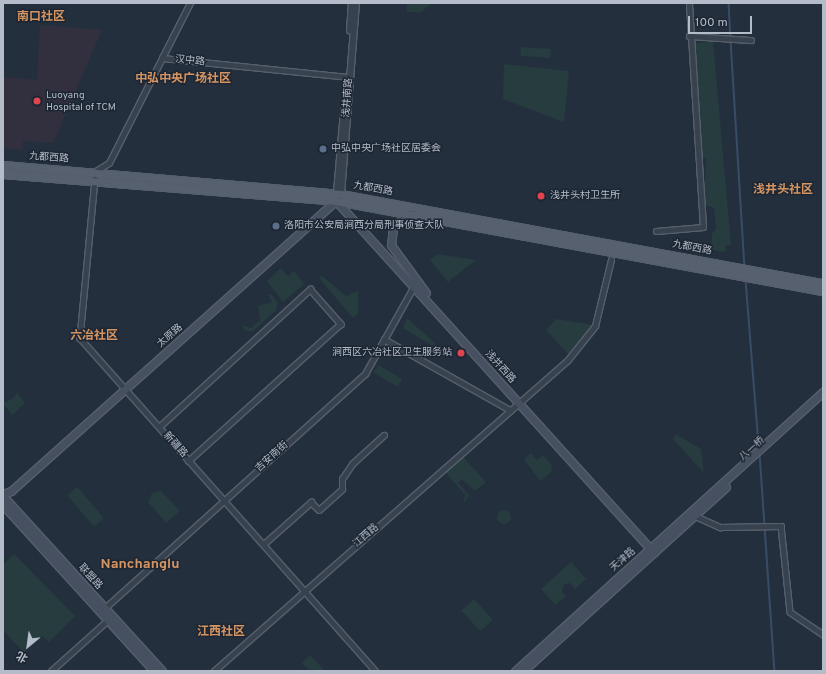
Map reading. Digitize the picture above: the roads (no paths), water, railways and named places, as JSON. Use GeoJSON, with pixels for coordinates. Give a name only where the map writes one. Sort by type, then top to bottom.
{"type":"FeatureCollection","features":[{"type":"Feature","properties":{"kind":"main road","name":"九都西路"},"geometry":{"type":"LineString","coordinates":[[3,165],[96,171],[339,194],[735,270]]}},
{"type":"Feature","properties":{"kind":"main road","name":"九都西路"},"geometry":{"type":"LineString","coordinates":[[3,174],[95,179],[336,201],[735,270]]}},
{"type":"Feature","properties":{"kind":"main road","name":"太原路"},"geometry":{"type":"LineString","coordinates":[[4,500],[11,491],[336,201],[339,194]]}},
{"type":"Feature","properties":{"kind":"main road","name":"浅井西路"},"geometry":{"type":"LineString","coordinates":[[336,201],[521,401]]}},
{"type":"Feature","properties":{"kind":"main road","name":"浅井西路"},"geometry":{"type":"LineString","coordinates":[[410,214],[391,232],[391,245],[396,257],[521,401],[654,549]]}},
{"type":"Feature","properties":{"kind":"main road"},"geometry":{"type":"LineString","coordinates":[[735,270],[761,271],[823,283]]}},
{"type":"Feature","properties":{"kind":"main road"},"geometry":{"type":"LineString","coordinates":[[735,270],[762,279],[823,291]]}},
{"type":"Feature","properties":{"kind":"main road"},"geometry":{"type":"LineString","coordinates":[[777,438],[823,392]]}},
{"type":"Feature","properties":{"kind":"main road"},"geometry":{"type":"LineString","coordinates":[[777,438],[823,397]]}},
{"type":"Feature","properties":{"kind":"main road","name":"八一桥"},"geometry":{"type":"LineString","coordinates":[[743,469],[777,438]]}},
{"type":"Feature","properties":{"kind":"main road","name":"天津路"},"geometry":{"type":"LineString","coordinates":[[515,671],[693,515],[743,469]]}},
{"type":"Feature","properties":{"kind":"main road","name":"联盟路"},"geometry":{"type":"LineString","coordinates":[[4,500],[162,671]]}},
{"type":"Feature","properties":{"kind":"main road","name":"联盟路"},"geometry":{"type":"LineString","coordinates":[[4,500],[154,671]]}},
{"type":"Feature","properties":{"kind":"main road","name":"天津路"},"geometry":{"type":"LineString","coordinates":[[523,671],[654,549]]}},
{"type":"Feature","properties":{"kind":"street"},"geometry":{"type":"LineString","coordinates":[[162,58],[190,3]]}},
{"type":"Feature","properties":{"kind":"street","name":"浅井南路"},"geometry":{"type":"LineString","coordinates":[[339,194],[352,3]]}},
{"type":"Feature","properties":{"kind":"street","name":"浅井南路"},"geometry":{"type":"LineString","coordinates":[[348,77],[356,3]]}},
{"type":"Feature","properties":{"kind":"street"},"geometry":{"type":"LineString","coordinates":[[656,231],[703,227],[689,36],[689,3]]}},
{"type":"Feature","properties":{"kind":"street"},"geometry":{"type":"LineString","coordinates":[[689,36],[742,37],[751,40]]}},
{"type":"Feature","properties":{"kind":"street","name":"汉中路"},"geometry":{"type":"LineString","coordinates":[[96,171],[109,162],[162,58],[348,77]]}},
{"type":"Feature","properties":{"kind":"street","name":"新疆路"},"geometry":{"type":"LineString","coordinates":[[95,179],[80,338],[189,461],[265,543],[376,671]]}},
{"type":"Feature","properties":{"kind":"street","name":"江西路"},"geometry":{"type":"LineString","coordinates":[[214,671],[304,589],[567,360],[595,326],[611,260]]}},
{"type":"Feature","properties":{"kind":"street","name":"吉安南街"},"geometry":{"type":"LineString","coordinates":[[105,608],[365,374],[414,286]]}},
{"type":"Feature","properties":{"kind":"street"},"geometry":{"type":"LineString","coordinates":[[159,427],[310,289],[341,324],[189,461]]}},
{"type":"Feature","properties":{"kind":"street"},"geometry":{"type":"LineString","coordinates":[[384,339],[510,410]]}},
{"type":"Feature","properties":{"kind":"street"},"geometry":{"type":"LineString","coordinates":[[265,543],[311,502],[319,510],[342,489],[342,479],[352,464],[384,435]]}},
{"type":"Feature","properties":{"kind":"street"},"geometry":{"type":"LineString","coordinates":[[693,515],[720,527],[751,528],[781,526],[790,612],[823,634]]}},
{"type":"Feature","properties":{"kind":"street"},"geometry":{"type":"LineString","coordinates":[[51,671],[108,620]]}},
{"type":"Feature","properties":{"kind":"waterway"},"geometry":{"type":"LineString","coordinates":[[729,3],[731,37]]}},
{"type":"Feature","properties":{"kind":"waterway"},"geometry":{"type":"LineString","coordinates":[[731,40],[745,266]]}},
{"type":"Feature","properties":{"kind":"waterway"},"geometry":{"type":"LineString","coordinates":[[746,280],[759,446]]}},
{"type":"Feature","properties":{"kind":"waterway"},"geometry":{"type":"LineString","coordinates":[[760,453],[775,671]]}},
{"type":"Feature","properties":{"kind":"place","name":"Luoyang Hospital of TCM"},"geometry":{"type":"Point","coordinates":[37,101]}},
{"type":"Feature","properties":{"kind":"place","name":"中弘中央广场社区居委会"},"geometry":{"type":"Point","coordinates":[323,149]}},
{"type":"Feature","properties":{"kind":"place","name":"浅井头村卫生所"},"geometry":{"type":"Point","coordinates":[541,196]}},
{"type":"Feature","properties":{"kind":"place","name":"洛阳市公安局涧西分局刑事侦查大队"},"geometry":{"type":"Point","coordinates":[276,226]}},
{"type":"Feature","properties":{"kind":"place","name":"涧西区六冶社区卫生服务站"},"geometry":{"type":"Point","coordinates":[461,353]}},
{"type":"Feature","properties":{"kind":"district","name":"南口社区"},"geometry":{"type":"Point","coordinates":[41,18]}},
{"type":"Feature","properties":{"kind":"district","name":"中弘中央广场社区"},"geometry":{"type":"Point","coordinates":[183,80]}},
{"type":"Feature","properties":{"kind":"district","name":"浅井头社区"},"geometry":{"type":"Point","coordinates":[783,191]}},
{"type":"Feature","properties":{"kind":"district","name":"六冶社区"},"geometry":{"type":"Point","coordinates":[94,337]}},
{"type":"Feature","properties":{"kind":"district","name":"Nanchanglu"},"geometry":{"type":"Point","coordinates":[140,565]}},
{"type":"Feature","properties":{"kind":"district","name":"江西社区"},"geometry":{"type":"Point","coordinates":[221,633]}}]}
